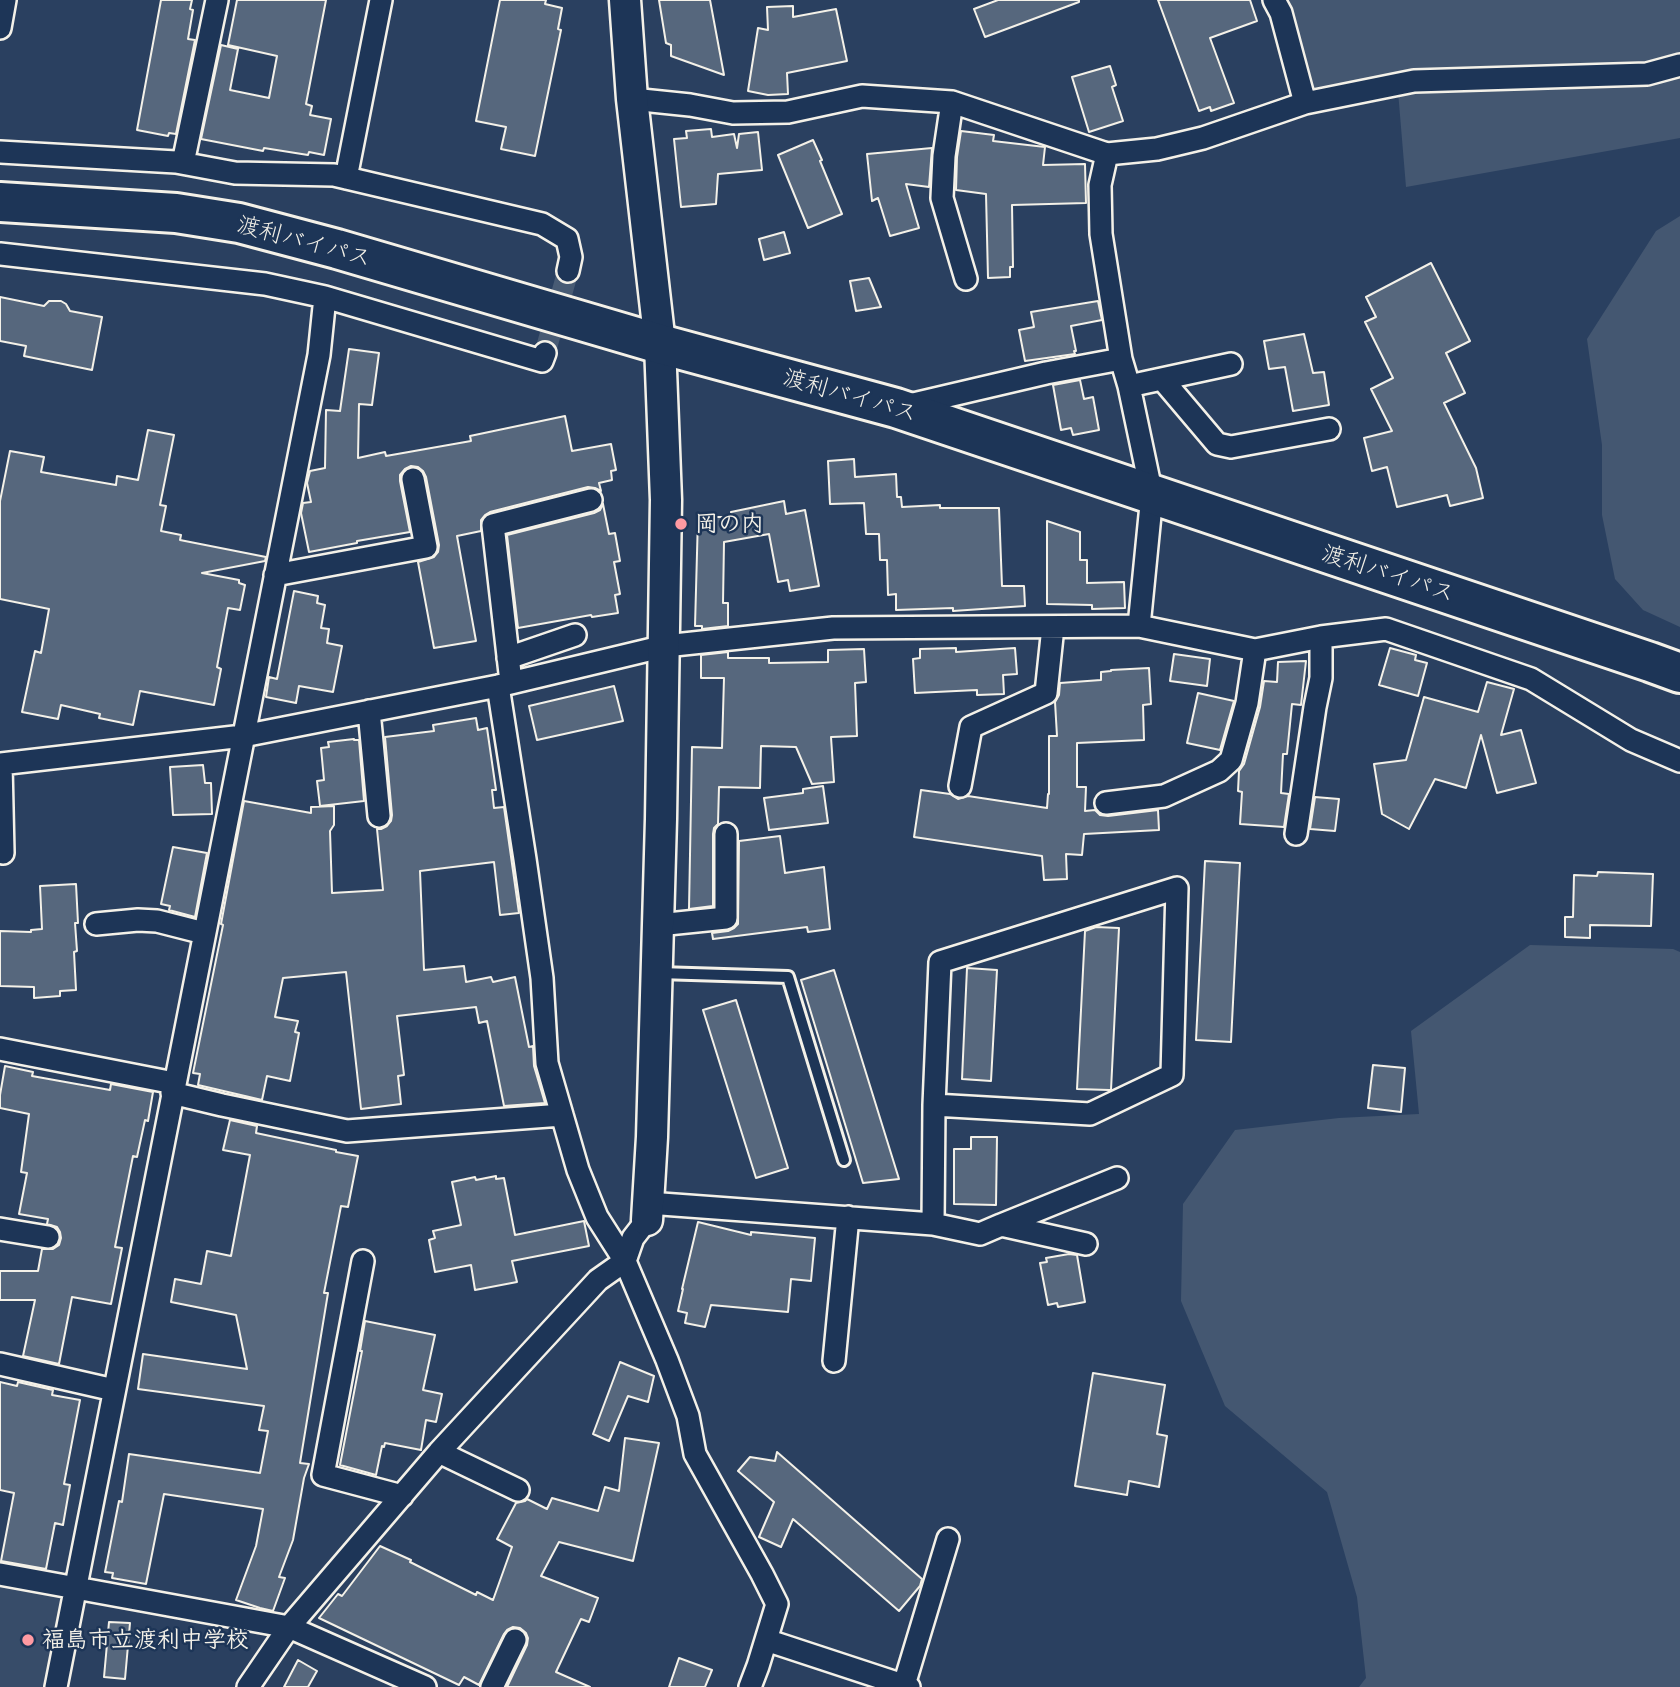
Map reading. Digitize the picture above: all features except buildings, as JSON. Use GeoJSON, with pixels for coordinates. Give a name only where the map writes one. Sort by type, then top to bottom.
{"type":"FeatureCollection","features":[{"type":"Feature","properties":{"kind":"highway","name":"渡利バイパス"},"geometry":{"type":"LineString","coordinates":[[0,202],[176,213],[239,223],[350,253],[660,344],[896,408],[1680,673]]}},
{"type":"Feature","properties":{"kind":"street"},"geometry":{"type":"LineString","coordinates":[[0,29],[5,0]]}},
{"type":"Feature","properties":{"kind":"street"},"geometry":{"type":"LineString","coordinates":[[183,163],[217,0]]}},
{"type":"Feature","properties":{"kind":"street"},"geometry":{"type":"LineString","coordinates":[[346,178],[381,0]]}},
{"type":"Feature","properties":{"kind":"street"},"geometry":{"type":"LineString","coordinates":[[248,1687],[289,1628],[439,1452],[598,1280],[625,1261],[647,1211],[652,1137],[658,925],[666,500],[660,344],[632,99],[625,0]]}},
{"type":"Feature","properties":{"kind":"street"},"geometry":{"type":"LineString","coordinates":[[1274,0],[1281,13],[1305,103]]}},
{"type":"Feature","properties":{"kind":"street"},"geometry":{"type":"LineString","coordinates":[[632,99],[733,113],[788,112],[862,96],[952,102],[1107,154],[1157,149],[1203,138],[1305,103],[1414,81],[1647,74],[1680,65]]}},
{"type":"Feature","properties":{"kind":"street"},"geometry":{"type":"LineString","coordinates":[[952,102],[944,156],[942,198],[966,279]]}},
{"type":"Feature","properties":{"kind":"street"},"geometry":{"type":"LineString","coordinates":[[0,152],[183,163],[235,173],[334,175],[542,225],[567,239],[571,257],[568,271]]}},
{"type":"Feature","properties":{"kind":"street"},"geometry":{"type":"LineString","coordinates":[[1107,154],[1100,185],[1101,234],[1121,359],[1152,495],[1139,626]]}},
{"type":"Feature","properties":{"kind":"street"},"geometry":{"type":"LineString","coordinates":[[0,254],[265,284],[325,297],[542,361],[545,353]]}},
{"type":"Feature","properties":{"kind":"street"},"geometry":{"type":"LineString","coordinates":[[56,1687],[319,355],[325,297]]}},
{"type":"Feature","properties":{"kind":"street"},"geometry":{"type":"LineString","coordinates":[[896,408],[1046,373],[1121,359]]}},
{"type":"Feature","properties":{"kind":"street"},"geometry":{"type":"LineString","coordinates":[[1129,386],[1231,364]]}},
{"type":"Feature","properties":{"kind":"street"},"geometry":{"type":"LineString","coordinates":[[1162,379],[1217,444],[1231,447],[1329,429]]}},
{"type":"Feature","properties":{"kind":"street"},"geometry":{"type":"LineString","coordinates":[[275,575],[426,547],[413,479]]}},
{"type":"Feature","properties":{"kind":"street"},"geometry":{"type":"LineString","coordinates":[[591,500],[493,525],[508,659],[505,684],[542,978],[547,1063],[578,1170],[597,1217],[625,1261],[667,1360],[688,1416],[695,1454],[776,1604],[750,1687]]}},
{"type":"Feature","properties":{"kind":"street"},"geometry":{"type":"LineString","coordinates":[[3,853],[0,764],[243,736],[505,684],[664,646],[833,628],[1139,626],[1255,650],[1321,637],[1386,629],[1531,679],[1630,740],[1680,761]]}},
{"type":"Feature","properties":{"kind":"street"},"geometry":{"type":"LineString","coordinates":[[960,786],[971,727],[1046,693],[1053,627]]}},
{"type":"Feature","properties":{"kind":"street"},"geometry":{"type":"LineString","coordinates":[[508,659],[575,635]]}},
{"type":"Feature","properties":{"kind":"street"},"geometry":{"type":"LineString","coordinates":[[1296,834],[1321,678],[1321,637]]}},
{"type":"Feature","properties":{"kind":"street"},"geometry":{"type":"LineString","coordinates":[[1106,803],[1164,796],[1219,771],[1231,760],[1247,703],[1255,650]]}},
{"type":"Feature","properties":{"kind":"street"},"geometry":{"type":"LineString","coordinates":[[369,711],[379,816]]}},
{"type":"Feature","properties":{"kind":"street"},"geometry":{"type":"LineString","coordinates":[[658,925],[726,918],[726,834]]}},
{"type":"Feature","properties":{"kind":"street"},"geometry":{"type":"LineString","coordinates":[[933,1224],[934,1105],[940,962],[1177,888],[1172,1075],[1090,1114],[934,1105]]}},
{"type":"Feature","properties":{"kind":"street"},"geometry":{"type":"LineString","coordinates":[[96,924],[157,921],[204,933]]}},
{"type":"Feature","properties":{"kind":"street"},"geometry":{"type":"LineString","coordinates":[[0,1049],[173,1088],[222,1105],[347,1131],[562,1115]]}},
{"type":"Feature","properties":{"kind":"street"},"geometry":{"type":"LineString","coordinates":[[647,1211],[848,1217],[933,1224],[980,1234],[1117,1178]]}},
{"type":"Feature","properties":{"kind":"street"},"geometry":{"type":"LineString","coordinates":[[834,1361],[848,1217]]}},
{"type":"Feature","properties":{"kind":"street"},"geometry":{"type":"LineString","coordinates":[[1001,1224],[1086,1244]]}},
{"type":"Feature","properties":{"kind":"street"},"geometry":{"type":"LineString","coordinates":[[0,1229],[48,1237]]}},
{"type":"Feature","properties":{"kind":"street"},"geometry":{"type":"LineString","coordinates":[[363,1261],[323,1475],[402,1496]]}},
{"type":"Feature","properties":{"kind":"street"},"geometry":{"type":"LineString","coordinates":[[0,1364],[114,1390]]}},
{"type":"Feature","properties":{"kind":"street"},"geometry":{"type":"LineString","coordinates":[[439,1452],[518,1490]]}},
{"type":"Feature","properties":{"kind":"street"},"geometry":{"type":"LineString","coordinates":[[766,1640],[907,1686],[948,1539]]}},
{"type":"Feature","properties":{"kind":"street"},"geometry":{"type":"LineString","coordinates":[[0,1574],[289,1628],[425,1687]]}},
{"type":"Feature","properties":{"kind":"street"},"geometry":{"type":"LineString","coordinates":[[492,1687],[515,1640]]}},
{"type":"Feature","properties":{"kind":"lane"},"geometry":{"type":"LineString","coordinates":[[656,973],[788,977],[844,1160]]}},
{"type":"Feature","properties":{"kind":"shaded area"},"geometry":{"type":"Polygon","coordinates":[[[1284,0],[1680,0],[1680,138],[1406,187],[1397,79],[1312,92],[1284,0]]]}},
{"type":"Feature","properties":{"kind":"shaded area"},"geometry":{"type":"Polygon","coordinates":[[[1680,216],[1680,627],[1643,610],[1615,579],[1602,515],[1602,445],[1587,339],[1656,231],[1680,216]]]}},
{"type":"Feature","properties":{"kind":"shaded area"},"geometry":{"type":"Polygon","coordinates":[[[1530,945],[1673,949],[1680,952],[1680,1687],[1359,1687],[1366,1678],[1357,1597],[1327,1492],[1225,1406],[1181,1301],[1183,1204],[1235,1130],[1339,1118],[1419,1114],[1411,1031],[1530,945]]]}},
{"type":"Feature","properties":{"kind":"shaded area","name":"福島市立渡利中学校"},"geometry":{"type":"Polygon","coordinates":[[[0,1580],[67,1592],[47,1687],[0,1687],[0,1580]]]}},
{"type":"Feature","properties":{"kind":"tunnel"},"geometry":{"type":"LineString","coordinates":[[545,353],[568,271]]}},
{"type":"Feature","properties":{"kind":"place","name":"岡の内"},"geometry":{"type":"Point","coordinates":[681,524]}},
{"type":"Feature","properties":{"kind":"place","name":"福島市立渡利中学校"},"geometry":{"type":"Point","coordinates":[28,1640]}}]}
